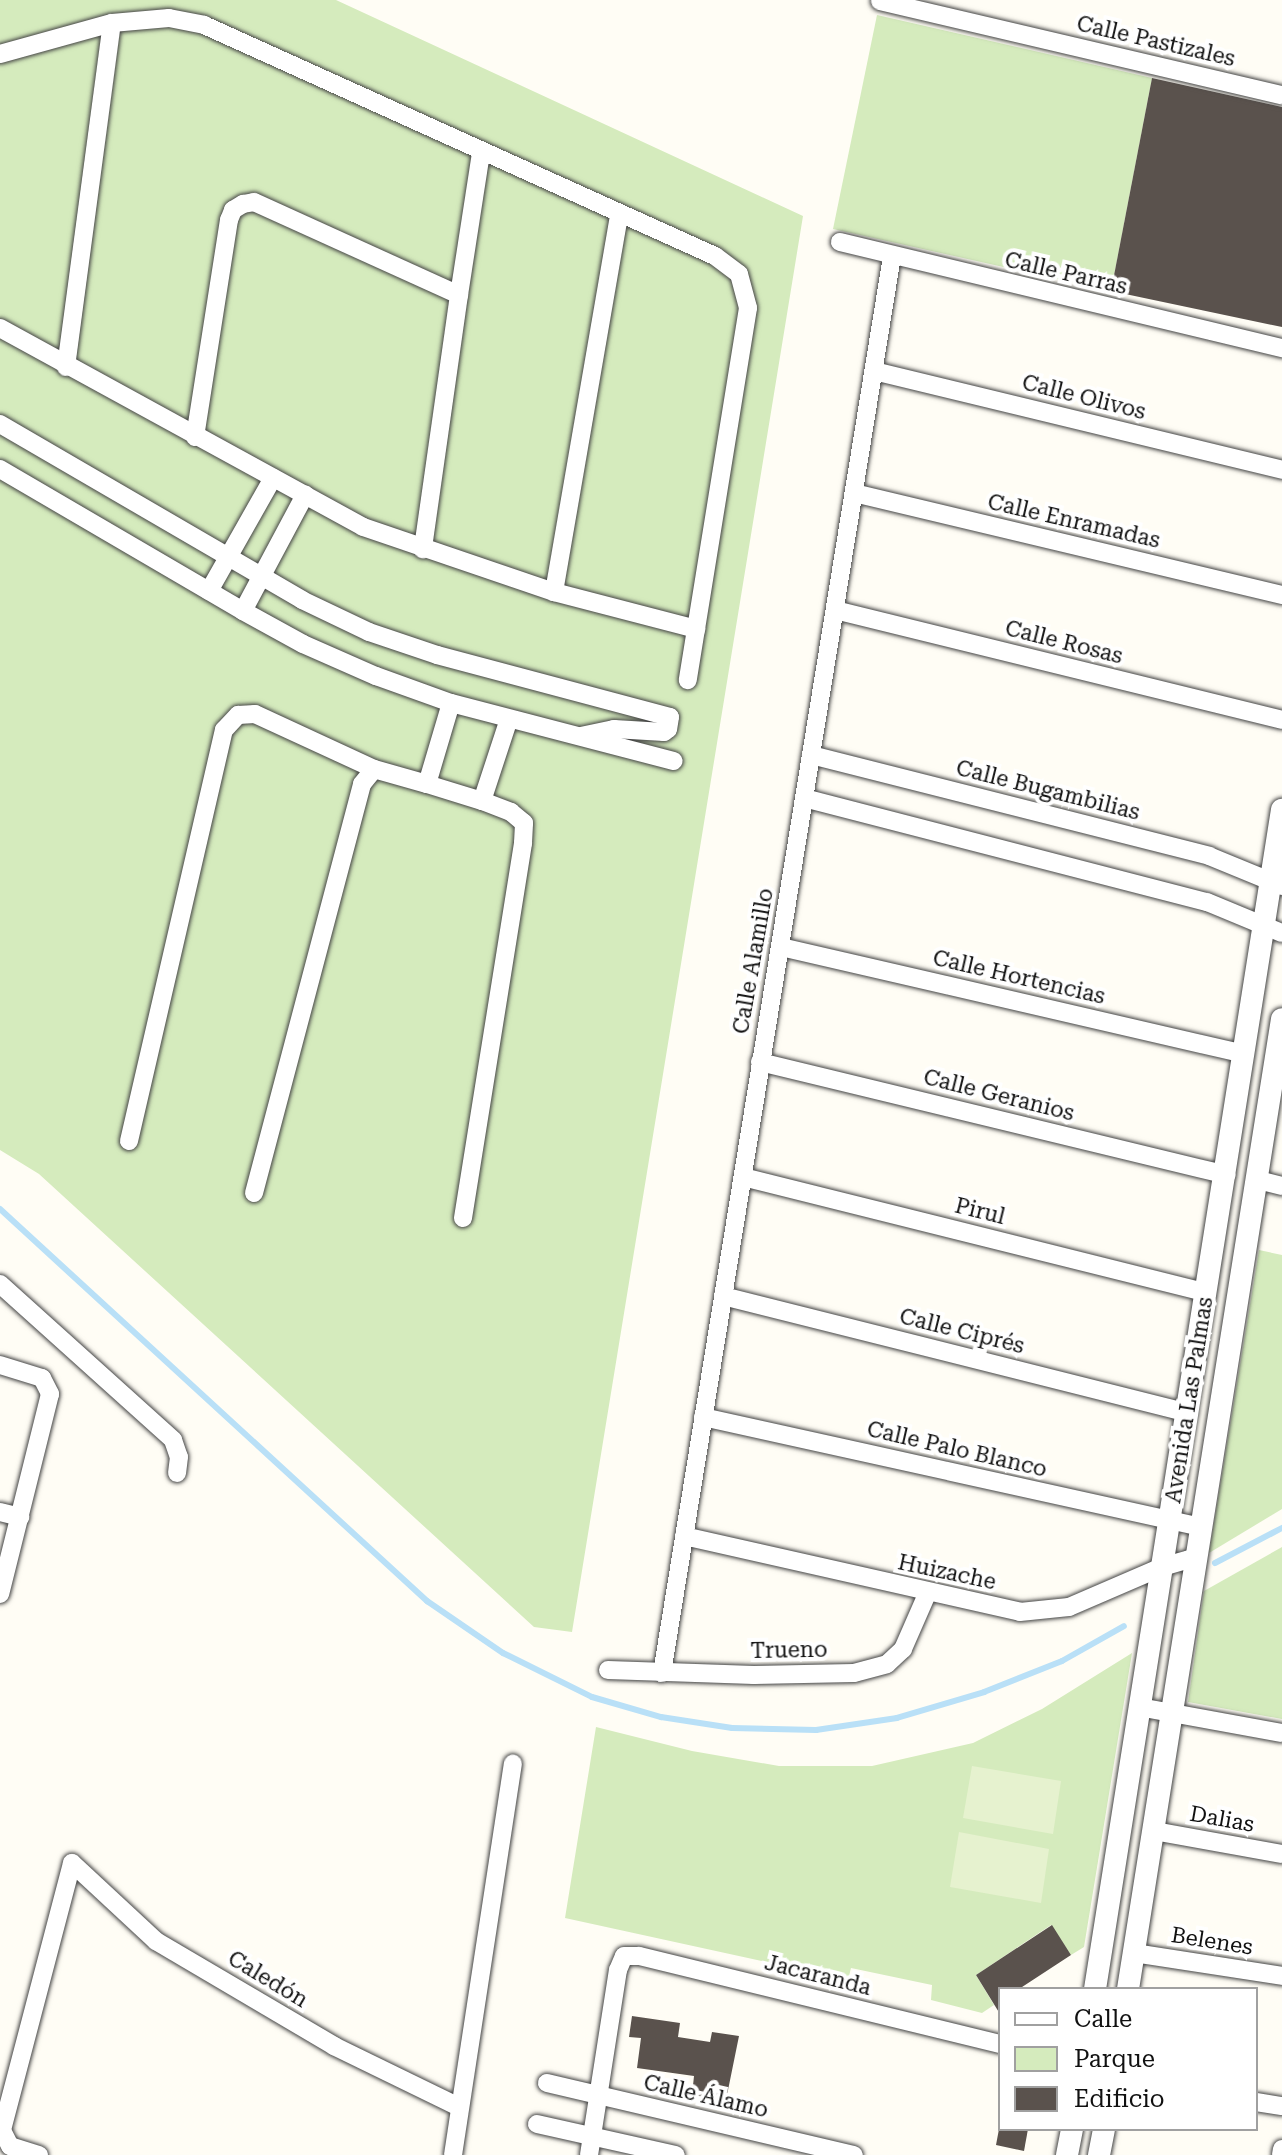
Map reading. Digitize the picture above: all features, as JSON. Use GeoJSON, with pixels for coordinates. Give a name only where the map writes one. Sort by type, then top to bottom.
{"type":"FeatureCollection","features":[{"type":"Feature","properties":{"kind":"street","name":"Calle Pastizales"},"geometry":{"type":"LineString","coordinates":[[880,1],[926,6],[1282,95]]}},
{"type":"Feature","properties":{"kind":"street"},"geometry":{"type":"LineString","coordinates":[[0,54],[112,23],[169,18],[204,25],[481,153],[715,256],[739,274],[748,308],[688,680]]}},
{"type":"Feature","properties":{"kind":"street"},"geometry":{"type":"LineString","coordinates":[[66,367],[112,23]]}},
{"type":"Feature","properties":{"kind":"street"},"geometry":{"type":"LineString","coordinates":[[423,549],[481,153]]}},
{"type":"Feature","properties":{"kind":"street"},"geometry":{"type":"LineString","coordinates":[[195,437],[229,220],[233,210],[243,204],[254,202],[459,295]]}},
{"type":"Feature","properties":{"kind":"street"},"geometry":{"type":"LineString","coordinates":[[554,592],[619,215]]}},
{"type":"Feature","properties":{"kind":"street","name":"Calle Parras"},"geometry":{"type":"LineString","coordinates":[[840,242],[1282,348]]}},
{"type":"Feature","properties":{"kind":"street","name":"Calle Alamillo"},"geometry":{"type":"LineString","coordinates":[[662,1673],[892,256]]}},
{"type":"Feature","properties":{"kind":"street"},"geometry":{"type":"LineString","coordinates":[[0,328],[66,367],[363,527],[554,592],[696,629]]}},
{"type":"Feature","properties":{"kind":"street","name":"Calle Olivos"},"geometry":{"type":"LineString","coordinates":[[874,371],[1282,470]]}},
{"type":"Feature","properties":{"kind":"street"},"geometry":{"type":"LineString","coordinates":[[0,424],[262,577],[369,632],[437,655],[670,717],[668,729],[664,732],[614,729],[581,736]]}},
{"type":"Feature","properties":{"kind":"street"},"geometry":{"type":"LineString","coordinates":[[0,469],[243,611],[327,655],[451,703],[674,761]]}},
{"type":"Feature","properties":{"kind":"street"},"geometry":{"type":"LineString","coordinates":[[209,591],[273,478]]}},
{"type":"Feature","properties":{"kind":"street","name":"Calle Enramadas"},"geometry":{"type":"LineString","coordinates":[[854,493],[1282,595]]}},
{"type":"Feature","properties":{"kind":"street"},"geometry":{"type":"LineString","coordinates":[[243,611],[305,495]]}},
{"type":"Feature","properties":{"kind":"street","name":"Calle Rosas"},"geometry":{"type":"LineString","coordinates":[[835,610],[1282,720]]}},
{"type":"Feature","properties":{"kind":"street"},"geometry":{"type":"LineString","coordinates":[[427,784],[451,703]]}},
{"type":"Feature","properties":{"kind":"street"},"geometry":{"type":"LineString","coordinates":[[129,1141],[224,730],[238,715],[255,714],[374,769],[482,801],[511,812],[524,823],[463,1218]]}},
{"type":"Feature","properties":{"kind":"street"},"geometry":{"type":"LineString","coordinates":[[482,801],[509,719]]}},
{"type":"Feature","properties":{"kind":"street","name":"Calle Bugambilias"},"geometry":{"type":"LineString","coordinates":[[811,755],[1209,856],[1276,883]]}},
{"type":"Feature","properties":{"kind":"street"},"geometry":{"type":"LineString","coordinates":[[254,1193],[362,784],[374,769]]}},
{"type":"Feature","properties":{"kind":"street"},"geometry":{"type":"LineString","coordinates":[[804,798],[1207,902],[1273,929]]}},
{"type":"Feature","properties":{"kind":"street","name":"Avenida Las Palmas"},"geometry":{"type":"LineString","coordinates":[[1095,1987],[1189,1413],[1205,1292],[1245,1054],[1273,929],[1282,810]]}},
{"type":"Feature","properties":{"kind":"street","name":"Calle Hortencias"},"geometry":{"type":"LineString","coordinates":[[781,947],[1245,1054]]}},
{"type":"Feature","properties":{"kind":"street","name":"Avenida Las Palmas"},"geometry":{"type":"LineString","coordinates":[[1128,1987],[1278,1066],[1282,1019]]}},
{"type":"Feature","properties":{"kind":"street","name":"Calle Geranios"},"geometry":{"type":"LineString","coordinates":[[760,1062],[1226,1175]]}},
{"type":"Feature","properties":{"kind":"street","name":"Pirul"},"geometry":{"type":"LineString","coordinates":[[743,1177],[1205,1292]]}},
{"type":"Feature","properties":{"kind":"street"},"geometry":{"type":"LineString","coordinates":[[1258,1180],[1282,1186]]}},
{"type":"Feature","properties":{"kind":"street"},"geometry":{"type":"LineString","coordinates":[[0,1284],[173,1440],[179,1457],[177,1473]]}},
{"type":"Feature","properties":{"kind":"street","name":"Calle Ciprés"},"geometry":{"type":"LineString","coordinates":[[723,1296],[1189,1413]]}},
{"type":"Feature","properties":{"kind":"street"},"geometry":{"type":"LineString","coordinates":[[0,1365],[35,1374],[48,1383],[50,1394],[0,1594]]}},
{"type":"Feature","properties":{"kind":"street","name":"Calle Palo Blanco"},"geometry":{"type":"LineString","coordinates":[[703,1417],[1201,1527]]}},
{"type":"Feature","properties":{"kind":"street"},"geometry":{"type":"LineString","coordinates":[[0,1512],[20,1517]]}},
{"type":"Feature","properties":{"kind":"street","name":"Huizache"},"geometry":{"type":"LineString","coordinates":[[684,1536],[927,1594],[1020,1612],[1069,1607],[1162,1567],[1196,1557]]}},
{"type":"Feature","properties":{"kind":"street","name":"Trueno"},"geometry":{"type":"LineString","coordinates":[[608,1670],[854,1673],[887,1664],[903,1649],[927,1594]]}},
{"type":"Feature","properties":{"kind":"street"},"geometry":{"type":"LineString","coordinates":[[1139,1707],[1282,1733]]}},
{"type":"Feature","properties":{"kind":"street"},"geometry":{"type":"LineString","coordinates":[[453,2155],[513,1764]]}},
{"type":"Feature","properties":{"kind":"street","name":"Dalias"},"geometry":{"type":"LineString","coordinates":[[1154,1831],[1282,1854]]}},
{"type":"Feature","properties":{"kind":"street","name":"Caledón"},"geometry":{"type":"LineString","coordinates":[[4,2136],[72,1863],[156,1941],[334,2046],[459,2107]]}},
{"type":"Feature","properties":{"kind":"street","name":"Belenes"},"geometry":{"type":"LineString","coordinates":[[1134,1953],[1282,1976]]}},
{"type":"Feature","properties":{"kind":"street","name":"Jacaranda"},"geometry":{"type":"LineString","coordinates":[[599,2095],[618,1970],[624,1956],[639,1956],[998,2044]]}},
{"type":"Feature","properties":{"kind":"street","name":"Calle Álamo"},"geometry":{"type":"LineString","coordinates":[[547,2083],[849,2154]]}},
{"type":"Feature","properties":{"kind":"street"},"geometry":{"type":"LineString","coordinates":[[589,2155],[599,2095]]}},
{"type":"Feature","properties":{"kind":"street"},"geometry":{"type":"LineString","coordinates":[[1258,2102],[1282,2106]]}},
{"type":"Feature","properties":{"kind":"street"},"geometry":{"type":"LineString","coordinates":[[537,2124],[676,2155]]}},
{"type":"Feature","properties":{"kind":"street"},"geometry":{"type":"LineString","coordinates":[[1067,2155],[1072,2131]]}},
{"type":"Feature","properties":{"kind":"street"},"geometry":{"type":"LineString","coordinates":[[1099,2155],[1104,2131]]}},
{"type":"Feature","properties":{"kind":"street"},"geometry":{"type":"LineString","coordinates":[[4,2136],[38,2155]]}},
{"type":"Feature","properties":{"kind":"green space"},"geometry":{"type":"Polygon","coordinates":[[[0,0],[336,0],[803,216],[572,1632],[534,1627],[39,1174],[0,1150],[0,0]]]}},
{"type":"Feature","properties":{"kind":"green space"},"geometry":{"type":"Polygon","coordinates":[[[877,15],[1152,78],[1111,291],[833,229],[877,15]]]}},
{"type":"Feature","properties":{"kind":"green space"},"geometry":{"type":"Polygon","coordinates":[[[1259,1250],[1282,1255],[1282,1509],[1209,1553],[1259,1250]]]}},
{"type":"Feature","properties":{"kind":"green space"},"geometry":{"type":"Polygon","coordinates":[[[1282,1547],[1282,1719],[1188,1702],[1204,1591],[1282,1547]]]}},
{"type":"Feature","properties":{"kind":"green space"},"geometry":{"type":"Polygon","coordinates":[[[1132,1653],[1084,1947],[1071,1955],[1051,1925],[976,1975],[994,2005],[982,2013],[931,2000],[932,1985],[851,1968],[848,1980],[565,1918],[596,1727],[692,1751],[779,1766],[872,1766],[973,1743],[1042,1709],[1132,1653]]]}},
{"type":"Feature","properties":{"kind":"green space"},"geometry":{"type":"Polygon","coordinates":[[[972,1766],[1061,1781],[1053,1834],[963,1818],[972,1766]]]}},
{"type":"Feature","properties":{"kind":"green space"},"geometry":{"type":"Polygon","coordinates":[[[959,1832],[1049,1849],[1041,1903],[950,1887],[959,1832]]]}},
{"type":"Feature","properties":{"kind":"building"},"geometry":{"type":"Polygon","coordinates":[[[1152,78],[1282,107],[1282,327],[1111,291],[1152,78]]]}},
{"type":"Feature","properties":{"kind":"building"},"geometry":{"type":"Polygon","coordinates":[[[1052,1925],[1071,1955],[1022,1987],[998,1987],[998,2011],[976,1975],[1052,1925]]]}},
{"type":"Feature","properties":{"kind":"building"},"geometry":{"type":"Polygon","coordinates":[[[632,2016],[680,2023],[678,2037],[710,2042],[712,2032],[739,2036],[726,2100],[692,2095],[694,2076],[637,2068],[641,2038],[629,2037],[632,2016]]]}},
{"type":"Feature","properties":{"kind":"building"},"geometry":{"type":"Polygon","coordinates":[[[999,2131],[1028,2131],[1024,2151],[996,2145],[999,2131]]]}},
{"type":"Feature","properties":{"kind":"waterway"},"geometry":{"type":"LineString","coordinates":[[0,1209],[427,1601],[503,1653],[592,1697],[661,1717],[732,1728],[816,1730],[897,1718],[984,1692],[1062,1661],[1124,1626]]}},
{"type":"Feature","properties":{"kind":"waterway"},"geometry":{"type":"LineString","coordinates":[[1215,1563],[1282,1528]]}}]}
